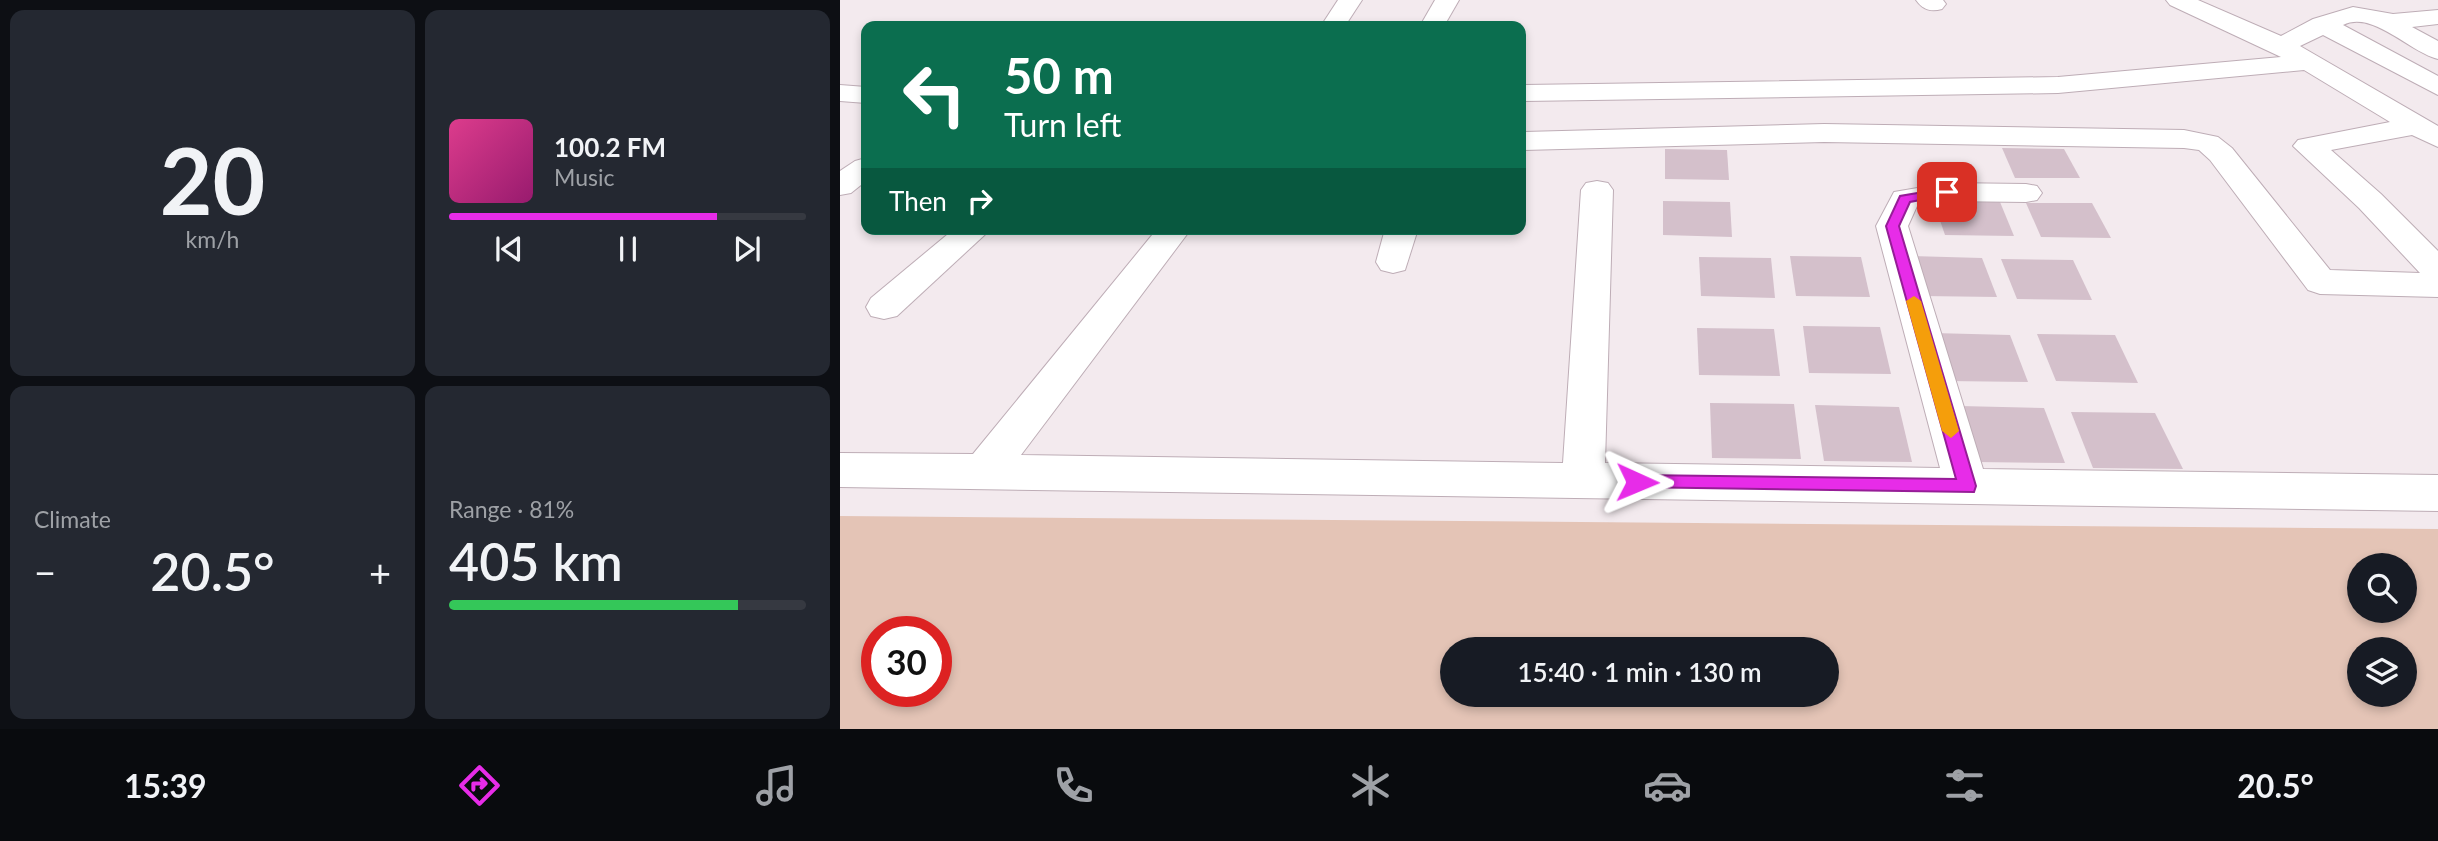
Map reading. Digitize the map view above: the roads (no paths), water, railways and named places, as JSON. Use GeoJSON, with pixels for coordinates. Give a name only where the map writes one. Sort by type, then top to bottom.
{"type":"FeatureCollection","features":[{"type":"Feature","properties":{"kind":"street"},"geometry":{"type":"LineString","coordinates":[[1336,21],[1350,0]]}},
{"type":"Feature","properties":{"kind":"street"},"geometry":{"type":"LineString","coordinates":[[1435,21],[1447,0]]}},
{"type":"Feature","properties":{"kind":"street"},"geometry":{"type":"LineString","coordinates":[[2178,0],[2281,46],[2428,132]]}},
{"type":"Feature","properties":{"kind":"street"},"geometry":{"type":"LineString","coordinates":[[2281,46],[2322,24],[2353,15],[2381,20],[2438,17]]}},
{"type":"Feature","properties":{"kind":"street"},"geometry":{"type":"LineString","coordinates":[[2381,20],[2438,51]]}},
{"type":"Feature","properties":{"kind":"street"},"geometry":{"type":"LineString","coordinates":[[2322,24],[2438,87]]}},
{"type":"Feature","properties":{"kind":"street"},"geometry":{"type":"LineString","coordinates":[[1526,93],[2058,85],[2309,62]]}},
{"type":"Feature","properties":{"kind":"street"},"geometry":{"type":"LineString","coordinates":[[840,93],[861,95]]}},
{"type":"Feature","properties":{"kind":"street"},"geometry":{"type":"LineString","coordinates":[[2428,132],[2308,146],[2370,201],[2438,271]]}},
{"type":"Feature","properties":{"kind":"street"},"geometry":{"type":"LineString","coordinates":[[1526,141],[1824,133],[2184,139],[2208,142],[2221,153],[2320,282],[2438,285]]}},
{"type":"Feature","properties":{"kind":"street"},"geometry":{"type":"LineString","coordinates":[[840,186],[861,171]]}},
{"type":"Feature","properties":{"kind":"street"},"geometry":{"type":"LineString","coordinates":[[1583,481],[1597,190]]}},
{"type":"Feature","properties":{"kind":"street"},"geometry":{"type":"LineString","coordinates":[[1967,486],[1892,226],[1905,199],[1947,192],[2026,193]]}},
{"type":"Feature","properties":{"kind":"street"},"geometry":{"type":"LineString","coordinates":[[884,307],[968,235]]}},
{"type":"Feature","properties":{"kind":"street"},"geometry":{"type":"LineString","coordinates":[[984,472],[1170,235]]}},
{"type":"Feature","properties":{"kind":"street"},"geometry":{"type":"LineString","coordinates":[[1393,262],[1400,235]]}},
{"type":"Feature","properties":{"kind":"street"},"geometry":{"type":"LineString","coordinates":[[840,470],[2438,493]]}}]}
